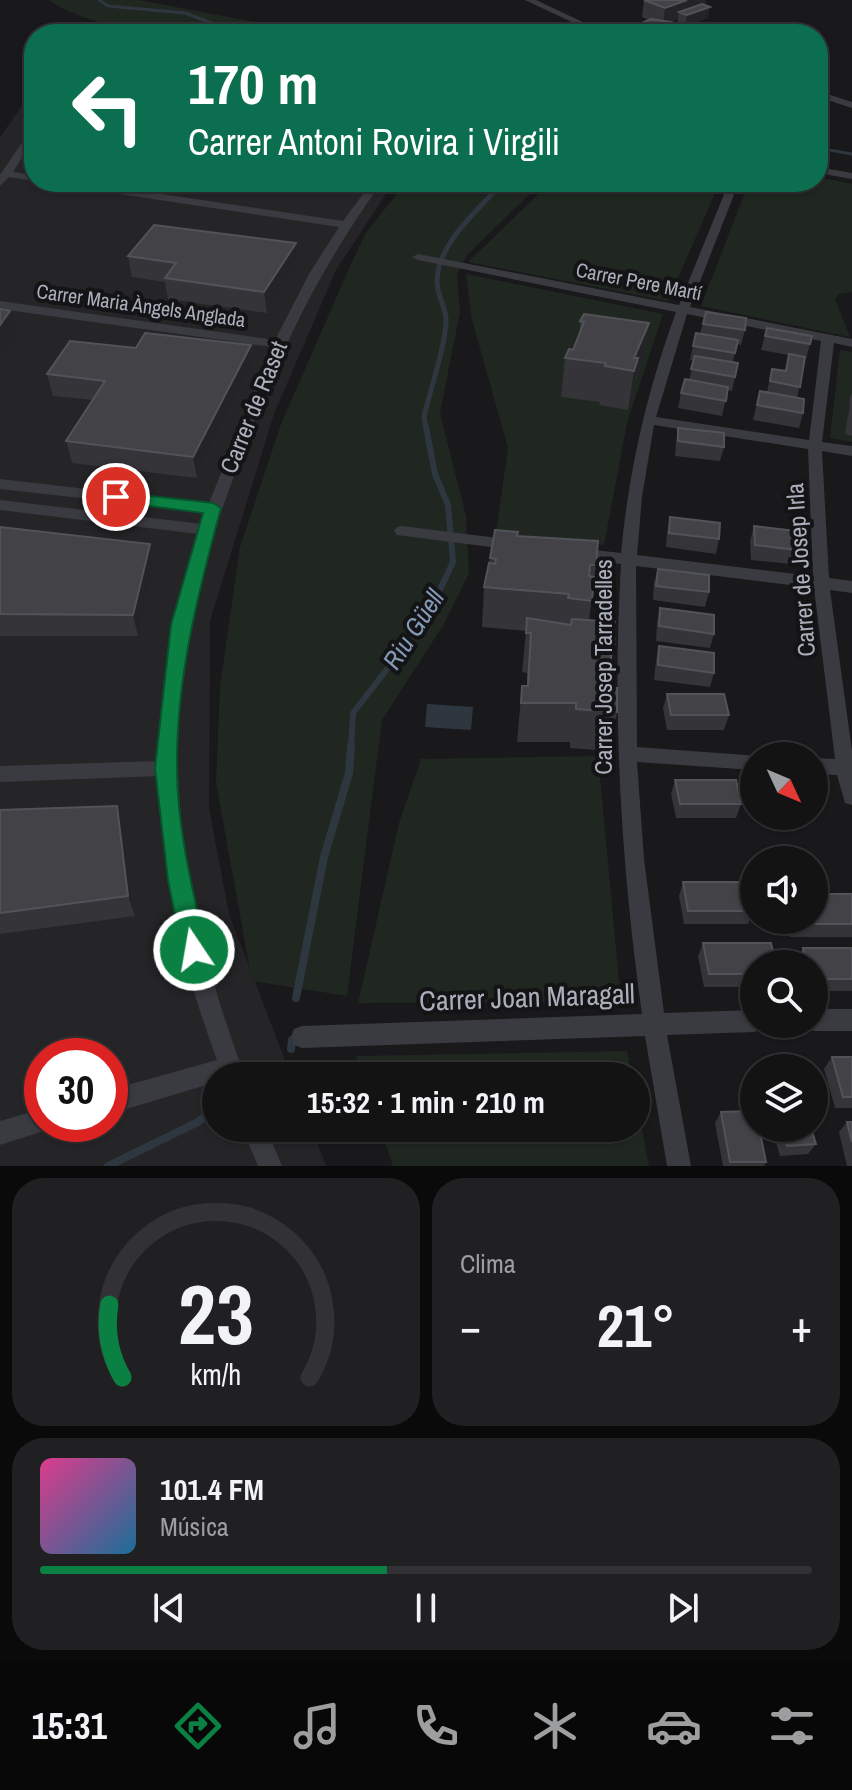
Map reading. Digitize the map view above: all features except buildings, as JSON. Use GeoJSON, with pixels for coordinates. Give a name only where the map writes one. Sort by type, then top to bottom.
{"type":"FeatureCollection","features":[{"type":"Feature","properties":{"kind":"street"},"geometry":{"type":"LineString","coordinates":[[529,0],[582,24]]}},
{"type":"Feature","properties":{"kind":"street"},"geometry":{"type":"LineString","coordinates":[[828,97],[852,105]]}},
{"type":"Feature","properties":{"kind":"street"},"geometry":{"type":"LineString","coordinates":[[3,178],[24,146]]}},
{"type":"Feature","properties":{"kind":"street"},"geometry":{"type":"LineString","coordinates":[[828,172],[852,176]]}},
{"type":"Feature","properties":{"kind":"street"},"geometry":{"type":"LineString","coordinates":[[3,178],[24,178]]}},
{"type":"Feature","properties":{"kind":"street"},"geometry":{"type":"LineString","coordinates":[[127,192],[343,224]]}},
{"type":"Feature","properties":{"kind":"street","name":"Carrer de Raset"},"geometry":{"type":"LineString","coordinates":[[229,1062],[205,993],[179,880],[166,768],[180,625],[205,530],[277,344],[343,224],[369,192]]}},
{"type":"Feature","properties":{"kind":"street","name":"Carrer Josep Tarradelles"},"geometry":{"type":"LineString","coordinates":[[679,1166],[652,1022],[626,786],[626,560],[662,367],[730,192]]}},
{"type":"Feature","properties":{"kind":"street","name":"Carrer Pere Martí"},"geometry":{"type":"LineString","coordinates":[[418,257],[852,343]]}},
{"type":"Feature","properties":{"kind":"street","name":"Carrer Maria Àngels Anglada"},"geometry":{"type":"LineString","coordinates":[[0,305],[277,344]]}},
{"type":"Feature","properties":{"kind":"street","name":"Carrer de Josep Irla"},"geometry":{"type":"LineString","coordinates":[[828,339],[815,445],[821,583],[852,797]]}},
{"type":"Feature","properties":{"kind":"street"},"geometry":{"type":"LineString","coordinates":[[650,420],[852,451]]}},
{"type":"Feature","properties":{"kind":"street"},"geometry":{"type":"LineString","coordinates":[[0,484],[213,508]]}},
{"type":"Feature","properties":{"kind":"street"},"geometry":{"type":"LineString","coordinates":[[0,505],[205,530]]}},
{"type":"Feature","properties":{"kind":"street"},"geometry":{"type":"LineString","coordinates":[[402,531],[524,546]]}},
{"type":"Feature","properties":{"kind":"street"},"geometry":{"type":"LineString","coordinates":[[553,550],[852,587]]}},
{"type":"Feature","properties":{"kind":"street"},"geometry":{"type":"LineString","coordinates":[[626,754],[740,761]]}},
{"type":"Feature","properties":{"kind":"street"},"geometry":{"type":"LineString","coordinates":[[828,767],[848,768]]}},
{"type":"Feature","properties":{"kind":"street"},"geometry":{"type":"LineString","coordinates":[[0,774],[166,768]]}},
{"type":"Feature","properties":{"kind":"street"},"geometry":{"type":"LineString","coordinates":[[828,1020],[852,1020]]}},
{"type":"Feature","properties":{"kind":"street","name":"Carrer Joan Maragall"},"geometry":{"type":"LineString","coordinates":[[302,1037],[740,1021]]}},
{"type":"Feature","properties":{"kind":"street"},"geometry":{"type":"LineString","coordinates":[[128,1098],[202,1079]]}},
{"type":"Feature","properties":{"kind":"street"},"geometry":{"type":"LineString","coordinates":[[0,1133],[24,1126]]}},
{"type":"Feature","properties":{"kind":"street"},"geometry":{"type":"LineString","coordinates":[[260,1142],[270,1166]]}},
{"type":"Feature","properties":{"kind":"shaded area"},"geometry":{"type":"Polygon","coordinates":[[[48,0],[139,0],[265,24],[107,24],[78,15],[48,0]]]}},
{"type":"Feature","properties":{"kind":"shaded area"},"geometry":{"type":"Polygon","coordinates":[[[24,103],[24,192],[387,192],[336,270],[274,414],[210,621],[209,808],[229,914],[286,1062],[202,1062],[202,1142],[317,1142],[326,1166],[0,1166],[0,137],[24,103]]]}},
{"type":"Feature","properties":{"kind":"shaded area"},"geometry":{"type":"Polygon","coordinates":[[[828,179],[852,184],[852,292],[839,294],[835,299],[850,337],[701,306],[745,192],[828,192],[828,179]]]}},
{"type":"Feature","properties":{"kind":"shaded area"},"geometry":{"type":"Polygon","coordinates":[[[398,192],[532,192],[467,255],[457,275],[460,312],[440,413],[466,516],[469,573],[444,624],[382,720],[347,996],[252,981],[216,783],[220,687],[240,547],[281,424],[365,234],[398,192]]]}},
{"type":"Feature","properties":{"kind":"shaded area"},"geometry":{"type":"Polygon","coordinates":[[[541,192],[716,192],[668,301],[468,262],[541,192]]]}},
{"type":"Feature","properties":{"kind":"shaded area"},"geometry":{"type":"Polygon","coordinates":[[[466,274],[663,314],[627,423],[604,545],[496,533],[508,448],[472,320],[466,274]]]}},
{"type":"Feature","properties":{"kind":"shaded area"},"geometry":{"type":"Polygon","coordinates":[[[840,350],[852,352],[852,442],[830,438],[840,350]]]}},
{"type":"Feature","properties":{"kind":"shaded area"},"geometry":{"type":"Polygon","coordinates":[[[427,704],[473,707],[471,730],[425,727],[427,704]]]}},
{"type":"Feature","properties":{"kind":"shaded area"},"geometry":{"type":"Polygon","coordinates":[[[598,756],[621,1002],[358,1003],[399,823],[421,759],[598,756]]]}},
{"type":"Feature","properties":{"kind":"shaded area"},"geometry":{"type":"Polygon","coordinates":[[[627,1051],[629,1062],[358,1062],[356,1056],[627,1051]]]}},
{"type":"Feature","properties":{"kind":"shaded area"},"geometry":{"type":"Polygon","coordinates":[[[385,1142],[644,1142],[649,1166],[393,1166],[385,1142]]]}},
{"type":"Feature","properties":{"kind":"waterway"},"geometry":{"type":"LineString","coordinates":[[99,0],[108,6],[185,13],[214,24]]}},
{"type":"Feature","properties":{"kind":"waterway"},"geometry":{"type":"LineString","coordinates":[[828,150],[852,154]]}},
{"type":"Feature","properties":{"kind":"waterway","name":"Riu Güell"},"geometry":{"type":"LineString","coordinates":[[426,429],[424,416],[446,328],[437,287],[439,268],[460,228],[494,192]]}},
{"type":"Feature","properties":{"kind":"waterway","name":"Riu Güell"},"geometry":{"type":"LineString","coordinates":[[351,748],[353,713],[426,619],[453,562],[448,505],[435,474],[426,427]]}},
{"type":"Feature","properties":{"kind":"waterway","name":"Riu Güell"},"geometry":{"type":"LineString","coordinates":[[296,998],[324,857],[349,773],[351,746]]}},
{"type":"Feature","properties":{"kind":"waterway","name":"Riu Güell"},"geometry":{"type":"LineString","coordinates":[[291,1049],[292,1040]]}},
{"type":"Feature","properties":{"kind":"waterway","name":"Riu Güell"},"geometry":{"type":"LineString","coordinates":[[108,1166],[202,1119]]}},
{"type":"Feature","properties":{"kind":"route"},"geometry":{"type":"LineString","coordinates":[[116,497],[213,508],[180,625],[166,768],[179,880],[194,950]]}}]}
